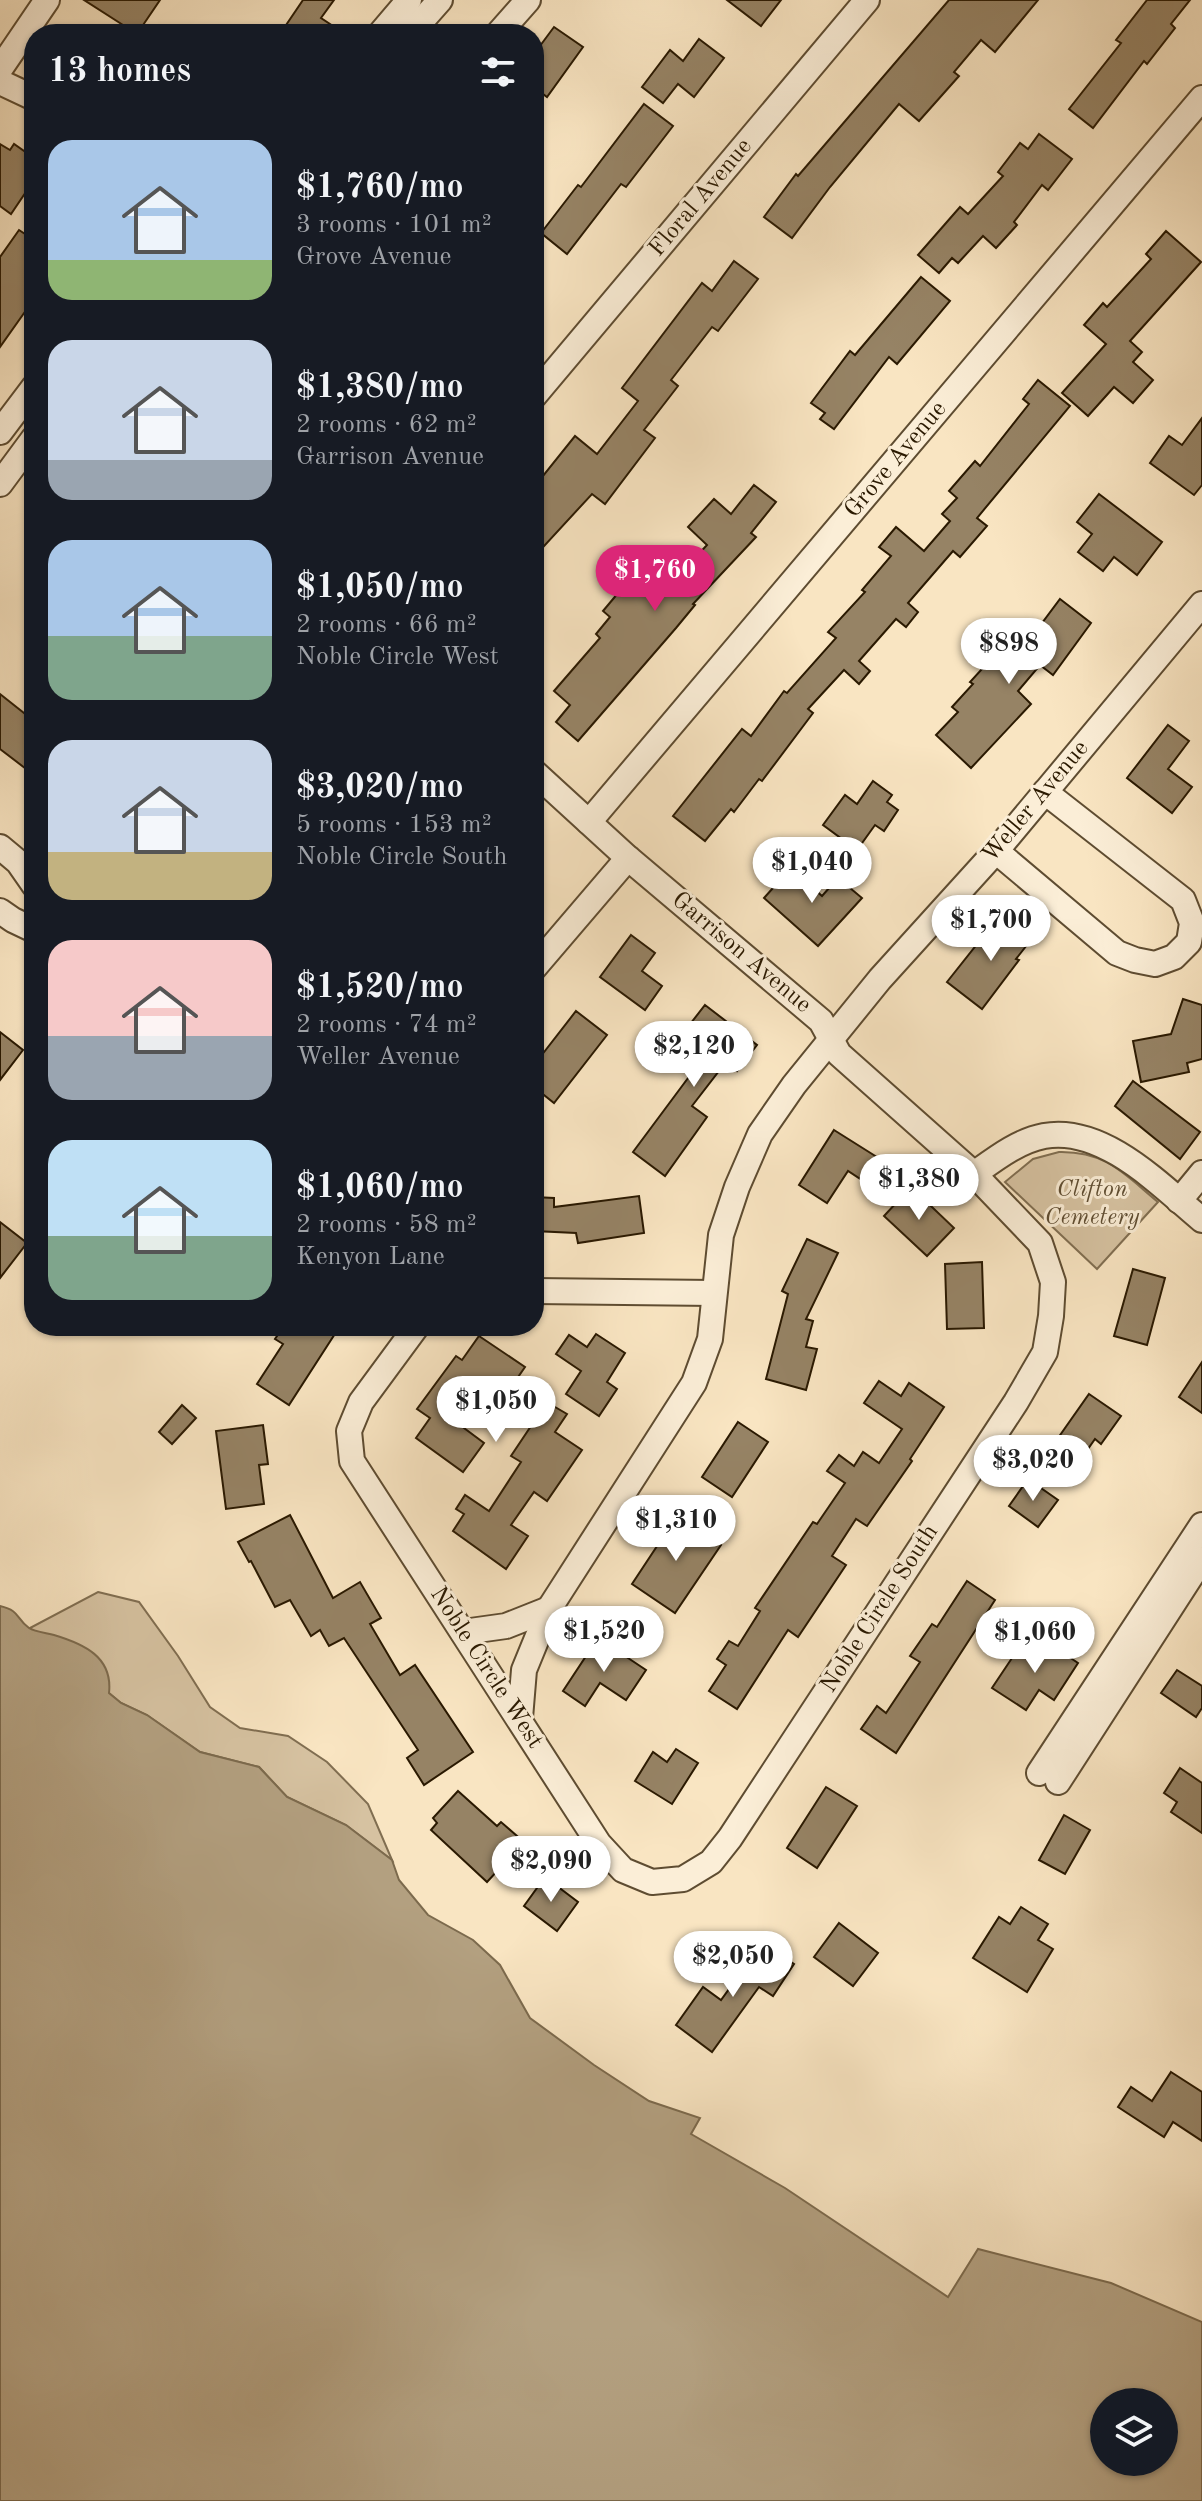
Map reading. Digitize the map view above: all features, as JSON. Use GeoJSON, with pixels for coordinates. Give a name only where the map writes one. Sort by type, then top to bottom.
{"type":"FeatureCollection","features":[{"type":"Feature","properties":{"kind":"street"},"geometry":{"type":"LineString","coordinates":[[31,24],[47,0]]}},
{"type":"Feature","properties":{"kind":"street"},"geometry":{"type":"LineString","coordinates":[[389,24],[409,0]]}},
{"type":"Feature","properties":{"kind":"street"},"geometry":{"type":"LineString","coordinates":[[419,24],[440,0]]}},
{"type":"Feature","properties":{"kind":"street"},"geometry":{"type":"LineString","coordinates":[[507,24],[528,0]]}},
{"type":"Feature","properties":{"kind":"street","name":"Floral Avenue"},"geometry":{"type":"LineString","coordinates":[[544,384],[867,0]]}},
{"type":"Feature","properties":{"kind":"street"},"geometry":{"type":"LineString","coordinates":[[0,69],[24,34]]}},
{"type":"Feature","properties":{"kind":"street"},"geometry":{"type":"LineString","coordinates":[[0,82],[24,93]]}},
{"type":"Feature","properties":{"kind":"street","name":"Grove Avenue"},"geometry":{"type":"LineString","coordinates":[[589,822],[1202,98]]}},
{"type":"Feature","properties":{"kind":"street"},"geometry":{"type":"LineString","coordinates":[[0,432],[24,400]]}},
{"type":"Feature","properties":{"kind":"street"},"geometry":{"type":"LineString","coordinates":[[0,484],[24,452]]}},
{"type":"Feature","properties":{"kind":"street","name":"Weller Avenue"},"geometry":{"type":"LineString","coordinates":[[520,1718],[524,1670],[549,1609],[694,1383],[710,1339],[721,1235],[760,1134],[794,1085],[880,979],[996,851],[1202,604]]}},
{"type":"Feature","properties":{"kind":"street","name":"Garrison Avenue"},"geometry":{"type":"LineString","coordinates":[[544,781],[628,858],[821,1021],[839,1054],[974,1174]]}},
{"type":"Feature","properties":{"kind":"street"},"geometry":{"type":"LineString","coordinates":[[996,851],[1117,953],[1155,964],[1174,957],[1189,942],[1192,923],[1183,900],[1045,792]]}},
{"type":"Feature","properties":{"kind":"street"},"geometry":{"type":"LineString","coordinates":[[0,847],[24,871]]}},
{"type":"Feature","properties":{"kind":"street"},"geometry":{"type":"LineString","coordinates":[[544,956],[628,858]]}},
{"type":"Feature","properties":{"kind":"street"},"geometry":{"type":"LineString","coordinates":[[0,911],[24,926]]}},
{"type":"Feature","properties":{"kind":"street"},"geometry":{"type":"LineString","coordinates":[[974,1174],[1007,1150],[1043,1136],[1078,1134],[1113,1149],[1202,1220]]}},
{"type":"Feature","properties":{"kind":"street"},"geometry":{"type":"LineString","coordinates":[[1179,1201],[1202,1173]]}},
{"type":"Feature","properties":{"kind":"street","name":"Noble Circle South"},"geometry":{"type":"LineString","coordinates":[[652,1882],[683,1879],[711,1862],[730,1838],[1016,1402],[1045,1352],[1053,1282],[1040,1243],[974,1174]]}},
{"type":"Feature","properties":{"kind":"street"},"geometry":{"type":"LineString","coordinates":[[544,1291],[714,1293]]}},
{"type":"Feature","properties":{"kind":"street","name":"Noble Circle West"},"geometry":{"type":"LineString","coordinates":[[410,1336],[361,1402],[349,1431],[352,1461],[599,1844],[623,1870],[652,1882]]}},
{"type":"Feature","properties":{"kind":"street"},"geometry":{"type":"LineString","coordinates":[[1202,1525],[1049,1777],[1202,1559]]}},
{"type":"Feature","properties":{"kind":"street"},"geometry":{"type":"LineString","coordinates":[[463,1632],[506,1626],[549,1609]]}},
{"type":"Feature","properties":{"kind":"green space","name":"Clifton Cemetery"},"geometry":{"type":"Polygon","coordinates":[[[1059,1152],[1090,1155],[1102,1160],[1158,1202],[1097,1269],[1005,1182],[1033,1159],[1059,1152]]]}},
{"type":"Feature","properties":{"kind":"green space"},"geometry":{"type":"Polygon","coordinates":[[[98,1592],[139,1602],[210,1707],[240,1728],[288,1736],[327,1762],[368,1804],[392,1860],[346,1825],[287,1797],[259,1767],[200,1752],[147,1715],[121,1703],[30,1628],[98,1592]]]}},
{"type":"Feature","properties":{"kind":"shaded area"},"geometry":{"type":"Polygon","coordinates":[[[0,1606],[15,1613],[32,1629],[65,1639],[94,1654],[106,1670],[109,1693],[121,1703],[147,1715],[200,1752],[259,1767],[287,1797],[346,1825],[392,1860],[399,1880],[428,1915],[473,1940],[500,1965],[530,2018],[649,2101],[700,2118],[691,2134],[785,2188],[948,2297],[978,2249],[1111,2283],[1202,2322],[1202,2501],[0,2501],[0,1606]]]}},
{"type":"Feature","properties":{"kind":"building"},"geometry":{"type":"Polygon","coordinates":[[[84,0],[160,0],[144,24],[121,24],[84,0]]]}},
{"type":"Feature","properties":{"kind":"building"},"geometry":{"type":"Polygon","coordinates":[[[303,0],[334,0],[321,18],[330,24],[287,24],[303,0]]]}},
{"type":"Feature","properties":{"kind":"building"},"geometry":{"type":"Polygon","coordinates":[[[727,0],[781,0],[761,26],[727,0]]]}},
{"type":"Feature","properties":{"kind":"building"},"geometry":{"type":"Polygon","coordinates":[[[949,0],[1038,0],[995,52],[981,40],[954,72],[959,76],[919,121],[899,104],[792,238],[764,217],[796,174],[798,176],[949,0]]]}},
{"type":"Feature","properties":{"kind":"building"},"geometry":{"type":"Polygon","coordinates":[[[1147,0],[1190,0],[1171,24],[1175,28],[1147,64],[1144,61],[1093,128],[1069,109],[1121,43],[1116,40],[1147,0]]]}},
{"type":"Feature","properties":{"kind":"building"},"geometry":{"type":"Polygon","coordinates":[[[554,27],[583,47],[547,97],[544,95],[544,40],[554,27]]]}},
{"type":"Feature","properties":{"kind":"building"},"geometry":{"type":"Polygon","coordinates":[[[699,39],[724,58],[694,97],[678,84],[663,103],[642,87],[670,50],[683,61],[699,39]]]}},
{"type":"Feature","properties":{"kind":"building"},"geometry":{"type":"Polygon","coordinates":[[[644,104],[673,126],[626,187],[621,184],[567,254],[544,235],[544,229],[578,185],[581,187],[644,104]]]}},
{"type":"Feature","properties":{"kind":"building"},"geometry":{"type":"Polygon","coordinates":[[[1039,134],[1072,159],[1048,190],[1042,185],[1014,222],[1017,225],[996,248],[983,236],[958,263],[952,258],[939,273],[918,255],[960,207],[968,214],[1003,176],[998,172],[1020,143],[1028,149],[1039,134]]]}},
{"type":"Feature","properties":{"kind":"building"},"geometry":{"type":"Polygon","coordinates":[[[0,144],[10,150],[14,144],[24,151],[24,195],[11,214],[0,206],[0,144]]]}},
{"type":"Feature","properties":{"kind":"building"},"geometry":{"type":"Polygon","coordinates":[[[19,230],[24,233],[24,313],[0,347],[0,257],[19,230]]]}},
{"type":"Feature","properties":{"kind":"building"},"geometry":{"type":"Polygon","coordinates":[[[1166,231],[1201,262],[1130,341],[1142,352],[1133,362],[1153,380],[1133,403],[1114,387],[1088,416],[1062,393],[1106,344],[1084,325],[1103,303],[1107,307],[1151,259],[1146,254],[1166,231]]]}},
{"type":"Feature","properties":{"kind":"building"},"geometry":{"type":"Polygon","coordinates":[[[734,261],[758,279],[718,331],[712,327],[671,380],[678,386],[644,430],[655,438],[605,504],[592,494],[544,546],[544,475],[575,436],[597,454],[638,401],[622,388],[702,283],[712,291],[734,261]]]}},
{"type":"Feature","properties":{"kind":"building"},"geometry":{"type":"Polygon","coordinates":[[[921,277],[950,301],[897,364],[889,357],[834,429],[820,419],[825,413],[811,403],[850,351],[855,355],[921,277]]]}},
{"type":"Feature","properties":{"kind":"building"},"geometry":{"type":"Polygon","coordinates":[[[1038,380],[1070,406],[977,518],[987,526],[960,557],[953,551],[908,603],[918,612],[906,627],[896,619],[859,661],[870,671],[859,684],[844,670],[808,709],[813,713],[762,781],[759,779],[734,812],[731,809],[705,841],[673,816],[742,729],[751,736],[784,691],[787,693],[836,638],[828,632],[865,592],[862,590],[891,556],[879,547],[896,527],[924,551],[950,521],[942,514],[957,498],[949,491],[975,461],[980,466],[1029,404],[1023,399],[1038,380]]]}},
{"type":"Feature","properties":{"kind":"building"},"geometry":{"type":"Polygon","coordinates":[[[1202,418],[1202,485],[1194,495],[1150,463],[1169,436],[1182,445],[1202,418]]]}},
{"type":"Feature","properties":{"kind":"building"},"geometry":{"type":"Polygon","coordinates":[[[754,485],[776,502],[751,533],[756,537],[693,604],[676,628],[578,741],[556,722],[570,705],[554,691],[600,638],[596,634],[610,617],[603,611],[629,580],[648,596],[663,579],[670,585],[707,545],[688,527],[714,499],[731,514],[754,485]]]}},
{"type":"Feature","properties":{"kind":"building"},"geometry":{"type":"Polygon","coordinates":[[[1099,494],[1162,542],[1137,575],[1114,557],[1103,571],[1078,552],[1092,534],[1077,522],[1099,494]]]}},
{"type":"Feature","properties":{"kind":"building"},"geometry":{"type":"Polygon","coordinates":[[[1060,599],[1091,623],[1053,675],[1040,665],[1018,691],[1031,704],[971,768],[936,735],[958,712],[952,707],[973,684],[970,682],[993,657],[1007,670],[1060,599]]]}},
{"type":"Feature","properties":{"kind":"building"},"geometry":{"type":"Polygon","coordinates":[[[0,694],[24,713],[24,767],[0,749],[0,694]]]}},
{"type":"Feature","properties":{"kind":"building"},"geometry":{"type":"Polygon","coordinates":[[[1168,725],[1189,741],[1168,769],[1192,787],[1172,813],[1127,778],[1168,725]]]}},
{"type":"Feature","properties":{"kind":"building"},"geometry":{"type":"Polygon","coordinates":[[[873,781],[892,795],[887,802],[898,810],[884,831],[875,825],[857,850],[823,825],[845,795],[857,804],[873,781]]]}},
{"type":"Feature","properties":{"kind":"building"},"geometry":{"type":"Polygon","coordinates":[[[791,868],[822,896],[838,878],[862,898],[818,946],[764,898],[791,868]]]}},
{"type":"Feature","properties":{"kind":"building"},"geometry":{"type":"Polygon","coordinates":[[[1008,916],[1034,936],[982,1009],[947,982],[978,943],[984,948],[1008,916]]]}},
{"type":"Feature","properties":{"kind":"building"},"geometry":{"type":"Polygon","coordinates":[[[631,935],[655,953],[642,971],[662,986],[645,1010],[600,977],[631,935]]]}},
{"type":"Feature","properties":{"kind":"building"},"geometry":{"type":"Polygon","coordinates":[[[1183,999],[1202,1005],[1202,1059],[1187,1063],[1189,1072],[1141,1082],[1133,1041],[1171,1034],[1183,999]]]}},
{"type":"Feature","properties":{"kind":"building"},"geometry":{"type":"Polygon","coordinates":[[[705,1005],[757,1045],[737,1071],[726,1062],[692,1106],[707,1117],[665,1176],[633,1152],[691,1074],[679,1065],[700,1038],[687,1028],[705,1005]]]}},
{"type":"Feature","properties":{"kind":"building"},"geometry":{"type":"Polygon","coordinates":[[[576,1011],[607,1035],[554,1103],[544,1095],[544,1052],[576,1011]]]}},
{"type":"Feature","properties":{"kind":"building"},"geometry":{"type":"Polygon","coordinates":[[[0,1032],[23,1050],[0,1080],[0,1032]]]}},
{"type":"Feature","properties":{"kind":"building"},"geometry":{"type":"Polygon","coordinates":[[[1133,1081],[1200,1132],[1180,1159],[1115,1106],[1133,1081]]]}},
{"type":"Feature","properties":{"kind":"building"},"geometry":{"type":"Polygon","coordinates":[[[834,1130],[880,1159],[865,1182],[848,1171],[827,1203],[799,1185],[834,1130]]]}},
{"type":"Feature","properties":{"kind":"building"},"geometry":{"type":"Polygon","coordinates":[[[911,1187],[954,1228],[927,1256],[884,1216],[911,1187]]]}},
{"type":"Feature","properties":{"kind":"building"},"geometry":{"type":"Polygon","coordinates":[[[639,1196],[644,1233],[578,1243],[576,1233],[544,1231],[544,1198],[554,1198],[554,1207],[639,1196]]]}},
{"type":"Feature","properties":{"kind":"building"},"geometry":{"type":"Polygon","coordinates":[[[0,1222],[24,1241],[24,1247],[0,1278],[0,1222]]]}},
{"type":"Feature","properties":{"kind":"building"},"geometry":{"type":"Polygon","coordinates":[[[807,1239],[838,1253],[806,1319],[813,1321],[806,1347],[817,1349],[806,1390],[766,1379],[788,1294],[782,1291],[807,1239]]]}},
{"type":"Feature","properties":{"kind":"building"},"geometry":{"type":"Polygon","coordinates":[[[982,1262],[984,1328],[947,1329],[945,1264],[982,1262]]]}},
{"type":"Feature","properties":{"kind":"building"},"geometry":{"type":"Polygon","coordinates":[[[1133,1269],[1165,1278],[1147,1345],[1114,1336],[1133,1269]]]}},
{"type":"Feature","properties":{"kind":"building"},"geometry":{"type":"Polygon","coordinates":[[[596,1334],[625,1353],[607,1382],[617,1389],[599,1416],[566,1394],[581,1371],[556,1354],[569,1335],[587,1347],[596,1334]]]}},
{"type":"Feature","properties":{"kind":"building"},"geometry":{"type":"Polygon","coordinates":[[[277,1336],[334,1336],[289,1405],[257,1384],[283,1344],[275,1339],[277,1336]]]}},
{"type":"Feature","properties":{"kind":"building"},"geometry":{"type":"Polygon","coordinates":[[[479,1336],[525,1367],[514,1383],[567,1414],[555,1432],[582,1450],[547,1501],[534,1492],[511,1525],[528,1536],[506,1569],[453,1531],[464,1514],[456,1509],[465,1495],[489,1511],[521,1462],[511,1456],[531,1426],[482,1392],[460,1425],[484,1443],[463,1472],[416,1438],[430,1418],[417,1409],[456,1356],[462,1360],[479,1336]]]}},
{"type":"Feature","properties":{"kind":"building"},"geometry":{"type":"Polygon","coordinates":[[[1202,1362],[1202,1413],[1179,1397],[1202,1362]]]}},
{"type":"Feature","properties":{"kind":"building"},"geometry":{"type":"Polygon","coordinates":[[[879,1381],[901,1396],[909,1383],[944,1407],[910,1459],[912,1461],[867,1526],[856,1519],[832,1556],[846,1565],[798,1637],[788,1630],[737,1709],[709,1691],[726,1665],[717,1659],[729,1641],[738,1646],[760,1611],[755,1608],[813,1522],[817,1524],[845,1483],[827,1471],[839,1455],[854,1466],[863,1452],[879,1463],[902,1429],[864,1403],[879,1381]]]}},
{"type":"Feature","properties":{"kind":"building"},"geometry":{"type":"Polygon","coordinates":[[[1089,1394],[1121,1416],[1101,1444],[1095,1439],[1076,1466],[1051,1448],[1089,1394]]]}},
{"type":"Feature","properties":{"kind":"building"},"geometry":{"type":"Polygon","coordinates":[[[182,1405],[196,1418],[172,1444],[159,1432],[182,1405]]]}},
{"type":"Feature","properties":{"kind":"building"},"geometry":{"type":"Polygon","coordinates":[[[738,1422],[768,1442],[732,1497],[702,1477],[738,1422]]]}},
{"type":"Feature","properties":{"kind":"building"},"geometry":{"type":"Polygon","coordinates":[[[263,1425],[268,1464],[259,1465],[264,1504],[226,1509],[216,1431],[263,1425]]]}},
{"type":"Feature","properties":{"kind":"building"},"geometry":{"type":"Polygon","coordinates":[[[1028,1479],[1058,1500],[1038,1527],[1009,1506],[1028,1479]]]}},
{"type":"Feature","properties":{"kind":"building"},"geometry":{"type":"Polygon","coordinates":[[[671,1511],[721,1545],[675,1613],[632,1584],[665,1534],[659,1530],[671,1511]]]}},
{"type":"Feature","properties":{"kind":"building"},"geometry":{"type":"Polygon","coordinates":[[[290,1515],[333,1598],[360,1582],[381,1618],[370,1624],[400,1675],[415,1665],[473,1752],[424,1785],[407,1758],[418,1750],[344,1638],[329,1646],[320,1630],[311,1636],[290,1600],[275,1607],[238,1542],[290,1515]]]}},
{"type":"Feature","properties":{"kind":"building"},"geometry":{"type":"Polygon","coordinates":[[[967,1581],[995,1600],[896,1753],[861,1729],[877,1706],[886,1713],[920,1662],[910,1656],[932,1624],[937,1627],[967,1581]]]}},
{"type":"Feature","properties":{"kind":"building"},"geometry":{"type":"Polygon","coordinates":[[[598,1638],[646,1670],[626,1700],[600,1683],[585,1706],[563,1691],[598,1638]]]}},
{"type":"Feature","properties":{"kind":"building"},"geometry":{"type":"Polygon","coordinates":[[[1044,1640],[1078,1663],[1054,1700],[1039,1690],[1026,1710],[992,1688],[1016,1652],[1030,1661],[1044,1640]]]}},
{"type":"Feature","properties":{"kind":"building"},"geometry":{"type":"Polygon","coordinates":[[[1177,1670],[1202,1686],[1202,1708],[1196,1717],[1161,1693],[1177,1670]]]}},
{"type":"Feature","properties":{"kind":"building"},"geometry":{"type":"Polygon","coordinates":[[[676,1749],[698,1763],[672,1804],[635,1781],[653,1752],[667,1762],[676,1749]]]}},
{"type":"Feature","properties":{"kind":"building"},"geometry":{"type":"Polygon","coordinates":[[[1180,1768],[1202,1783],[1202,1833],[1171,1812],[1177,1802],[1164,1793],[1180,1768]]]}},
{"type":"Feature","properties":{"kind":"building"},"geometry":{"type":"Polygon","coordinates":[[[826,1787],[857,1806],[817,1868],[787,1848],[826,1787]]]}},
{"type":"Feature","properties":{"kind":"building"},"geometry":{"type":"Polygon","coordinates":[[[458,1791],[497,1826],[501,1822],[524,1842],[487,1882],[431,1830],[437,1823],[433,1818],[458,1791]]]}},
{"type":"Feature","properties":{"kind":"building"},"geometry":{"type":"Polygon","coordinates":[[[1064,1815],[1090,1830],[1065,1874],[1039,1860],[1064,1815]]]}},
{"type":"Feature","properties":{"kind":"building"},"geometry":{"type":"Polygon","coordinates":[[[545,1877],[578,1902],[557,1931],[524,1906],[545,1877]]]}},
{"type":"Feature","properties":{"kind":"building"},"geometry":{"type":"Polygon","coordinates":[[[1021,1907],[1048,1924],[1038,1940],[1053,1949],[1027,1992],[973,1958],[999,1917],[1010,1924],[1021,1907]]]}},
{"type":"Feature","properties":{"kind":"building"},"geometry":{"type":"Polygon","coordinates":[[[839,1923],[878,1953],[853,1986],[814,1957],[839,1923]]]}},
{"type":"Feature","properties":{"kind":"building"},"geometry":{"type":"Polygon","coordinates":[[[765,1944],[794,1964],[773,1996],[759,1987],[712,2052],[676,2025],[703,1987],[721,2000],[732,1985],[736,1988],[765,1944]]]}},
{"type":"Feature","properties":{"kind":"building"},"geometry":{"type":"Polygon","coordinates":[[[1171,2072],[1202,2092],[1202,2141],[1173,2122],[1164,2137],[1118,2107],[1131,2087],[1152,2101],[1171,2072]]]}}]}
